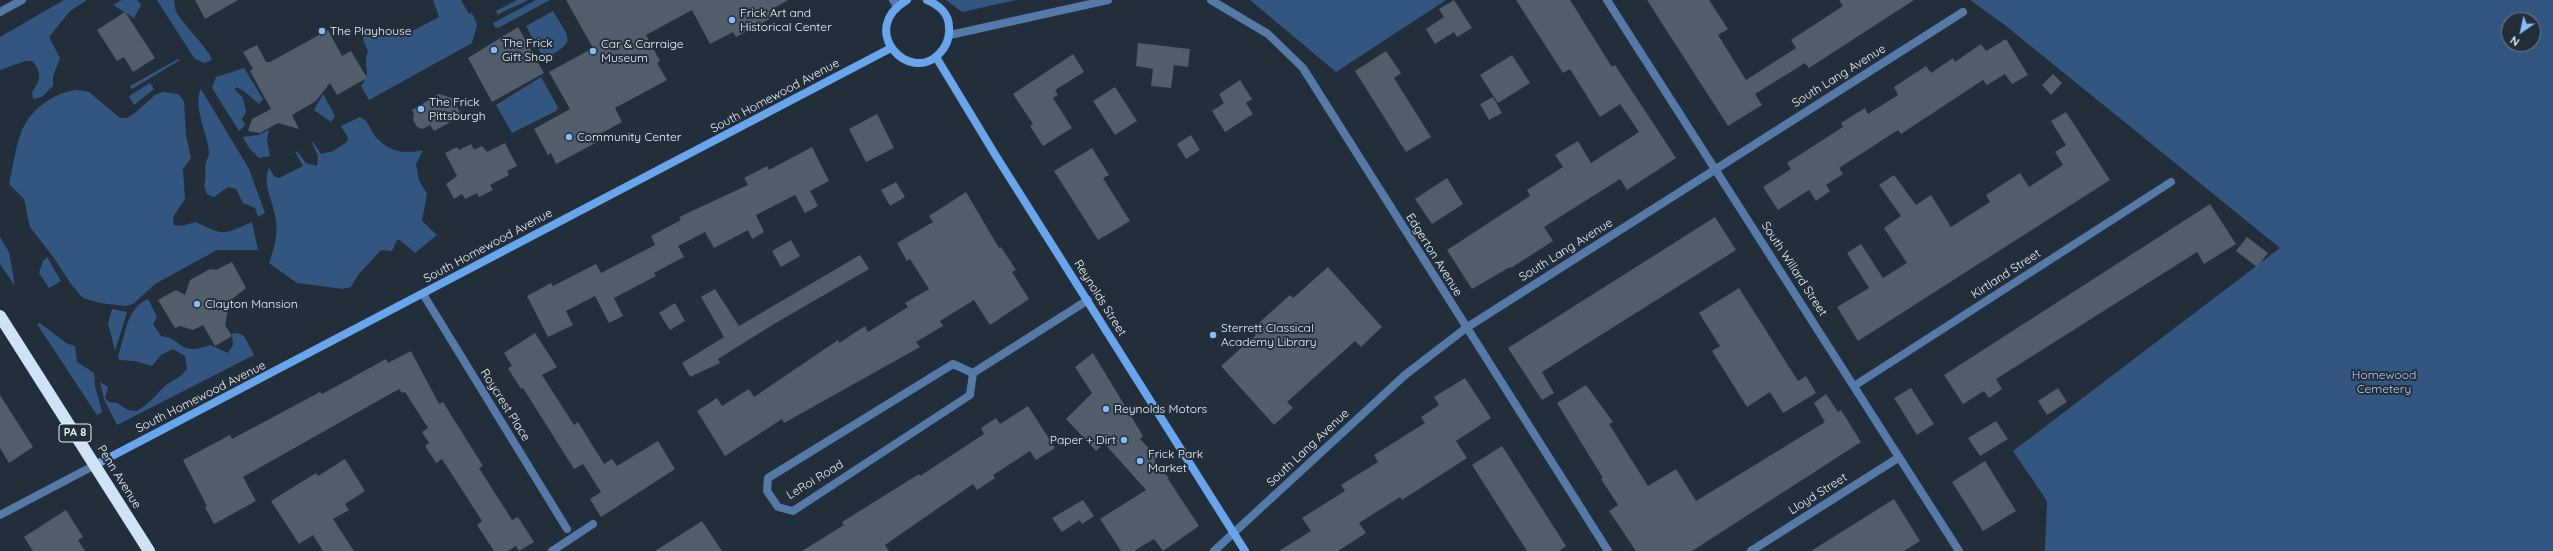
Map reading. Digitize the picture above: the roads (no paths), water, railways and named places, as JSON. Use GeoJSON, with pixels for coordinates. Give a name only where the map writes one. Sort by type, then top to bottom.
{"type":"FeatureCollection","features":[{"type":"Feature","properties":{"kind":"highway","name":"Penn Avenue"},"geometry":{"type":"LineString","coordinates":[[0,316],[149,551]]}},
{"type":"Feature","properties":{"kind":"street"},"geometry":{"type":"LineString","coordinates":[[0,12],[22,0]]}},
{"type":"Feature","properties":{"kind":"street"},"geometry":{"type":"LineString","coordinates":[[908,0],[895,3],[885,32],[891,48],[903,59],[914,62],[926,62],[936,57],[945,48],[950,35],[949,22],[944,11],[928,0]]}},
{"type":"Feature","properties":{"kind":"street"},"geometry":{"type":"LineString","coordinates":[[950,35],[1108,0]]}},
{"type":"Feature","properties":{"kind":"street","name":"Edgerton Avenue"},"geometry":{"type":"LineString","coordinates":[[1211,0],[1268,34],[1303,68],[1608,551]]}},
{"type":"Feature","properties":{"kind":"street","name":"South Willard Street"},"geometry":{"type":"LineString","coordinates":[[1607,0],[1854,386],[1898,458],[1959,551]]}},
{"type":"Feature","properties":{"kind":"street","name":"South Lang Avenue"},"geometry":{"type":"LineString","coordinates":[[1214,551],[1405,375],[1466,328],[1963,12]]}},
{"type":"Feature","properties":{"kind":"street","name":"South Homewood Avenue"},"geometry":{"type":"LineString","coordinates":[[95,465],[891,48]]}},
{"type":"Feature","properties":{"kind":"street","name":"Reynolds Street"},"geometry":{"type":"LineString","coordinates":[[936,57],[992,150],[1245,551]]}},
{"type":"Feature","properties":{"kind":"street","name":"Kirtland Street"},"geometry":{"type":"LineString","coordinates":[[1854,386],[2171,182]]}},
{"type":"Feature","properties":{"kind":"street","name":"Roycrest Place"},"geometry":{"type":"LineString","coordinates":[[423,294],[567,528]]}},
{"type":"Feature","properties":{"kind":"street"},"geometry":{"type":"LineString","coordinates":[[973,373],[1088,300]]}},
{"type":"Feature","properties":{"kind":"street","name":"LeRoi Road"},"geometry":{"type":"LineString","coordinates":[[954,364],[973,373],[970,395],[793,511],[778,507],[767,491],[768,478],[954,364]]}},
{"type":"Feature","properties":{"kind":"street","name":"Lloyd Street"},"geometry":{"type":"LineString","coordinates":[[1751,551],[1898,458]]}},
{"type":"Feature","properties":{"kind":"street"},"geometry":{"type":"LineString","coordinates":[[0,515],[95,465]]}},
{"type":"Feature","properties":{"kind":"street"},"geometry":{"type":"LineString","coordinates":[[552,551],[593,524]]}},
{"type":"Feature","properties":{"kind":"place","name":"Frick Art and Historical Center"},"geometry":{"type":"Point","coordinates":[732,20]}},
{"type":"Feature","properties":{"kind":"place","name":"The Playhouse"},"geometry":{"type":"Point","coordinates":[322,31]}},
{"type":"Feature","properties":{"kind":"place","name":"The Frick Gift Shop"},"geometry":{"type":"Point","coordinates":[494,50]}},
{"type":"Feature","properties":{"kind":"place","name":"Car & Carraige Museum"},"geometry":{"type":"Point","coordinates":[593,51]}},
{"type":"Feature","properties":{"kind":"place","name":"The Frick Pittsburgh"},"geometry":{"type":"Point","coordinates":[421,109]}},
{"type":"Feature","properties":{"kind":"place","name":"Community Center"},"geometry":{"type":"Point","coordinates":[569,137]}},
{"type":"Feature","properties":{"kind":"place","name":"Clayton Mansion"},"geometry":{"type":"Point","coordinates":[197,304]}},
{"type":"Feature","properties":{"kind":"place","name":"Sterrett Classical Academy Library"},"geometry":{"type":"Point","coordinates":[1213,335]}},
{"type":"Feature","properties":{"kind":"place","name":"Reynolds Motors"},"geometry":{"type":"Point","coordinates":[1106,409]}},
{"type":"Feature","properties":{"kind":"place","name":"Paper + Dirt"},"geometry":{"type":"Point","coordinates":[1124,440]}},
{"type":"Feature","properties":{"kind":"place","name":"Frick Park Market"},"geometry":{"type":"Point","coordinates":[1140,461]}},
{"type":"Feature","properties":{"kind":"park label","name":"Homewood Cemetery"},"geometry":{"type":"Point","coordinates":[2384,382]}}]}
